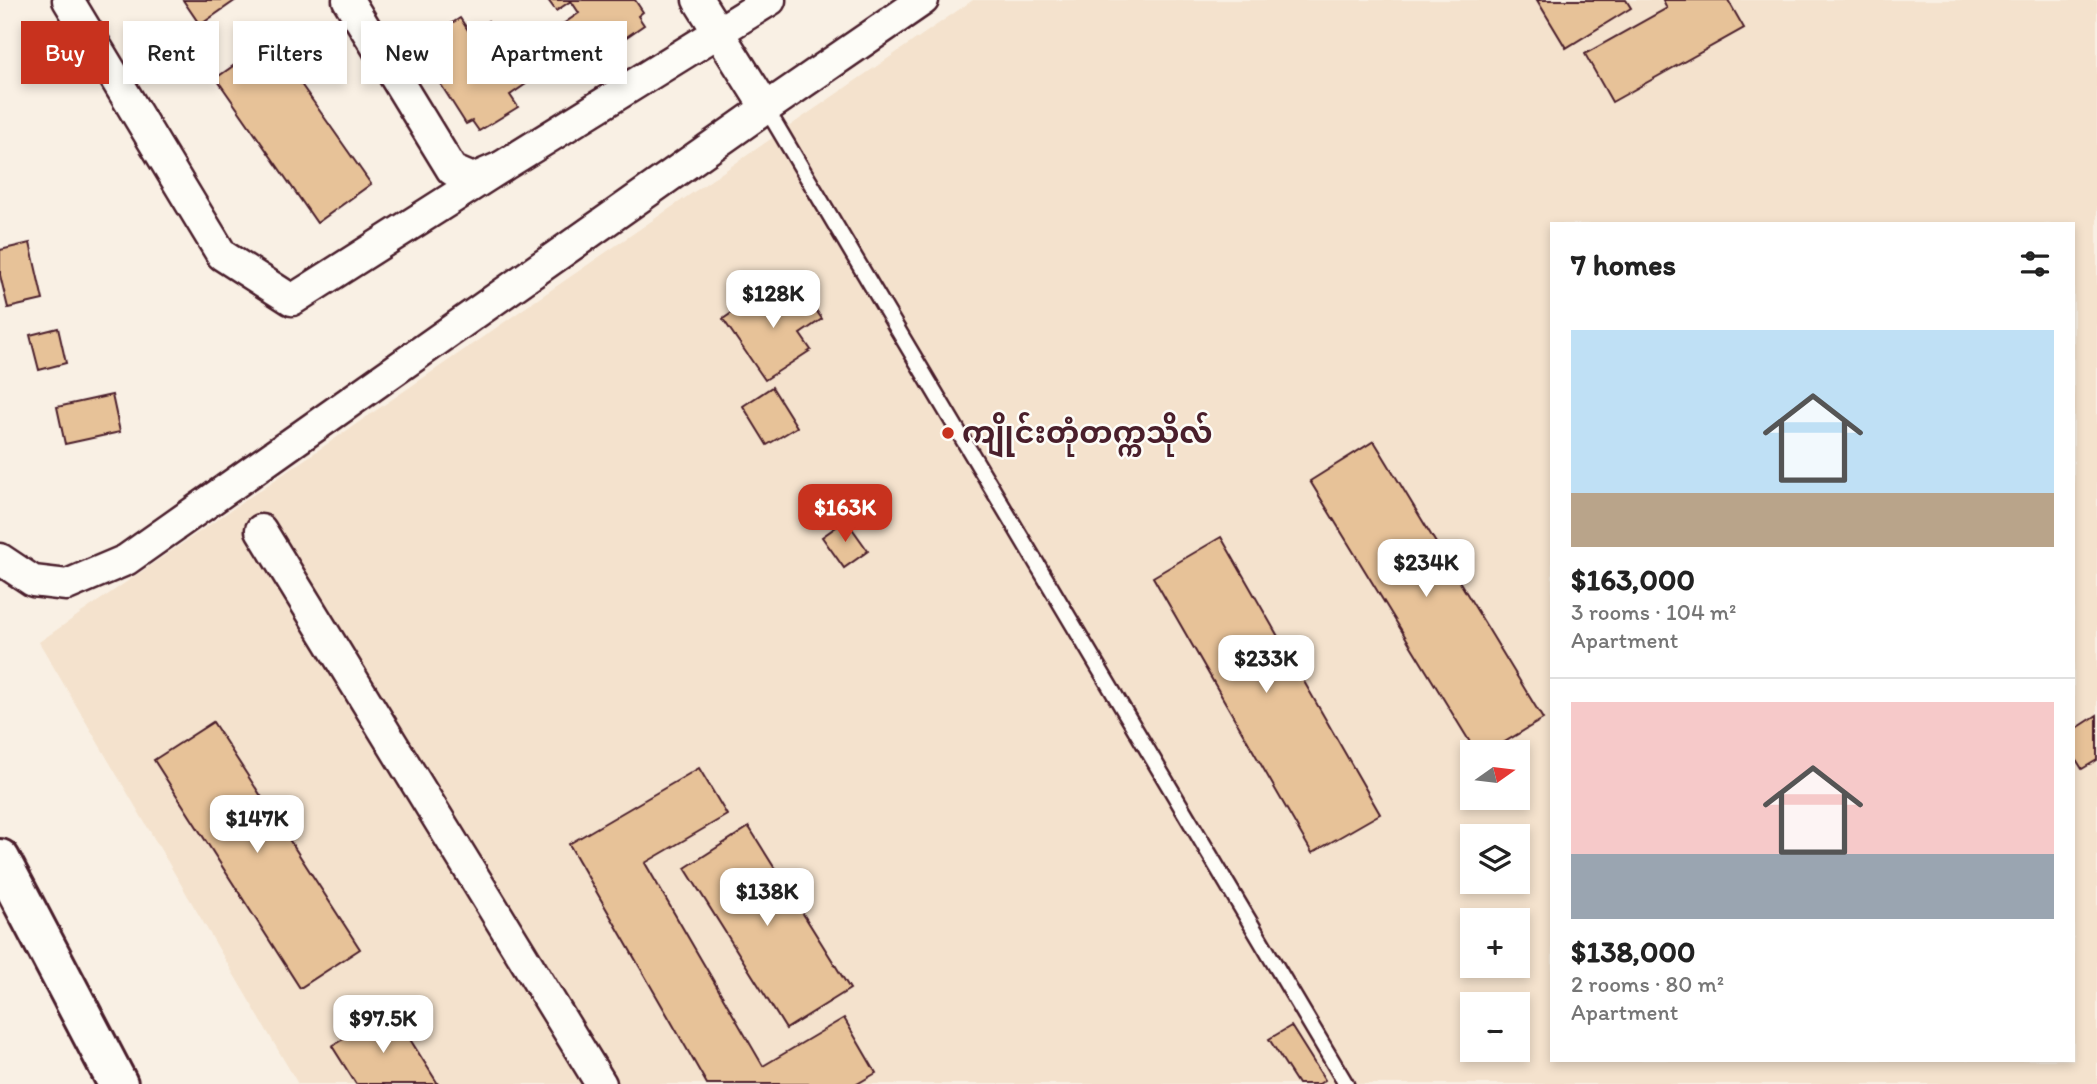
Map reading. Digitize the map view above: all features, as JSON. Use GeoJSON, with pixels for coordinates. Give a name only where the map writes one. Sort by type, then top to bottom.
{"type":"FeatureCollection","features":[{"type":"Feature","properties":{"kind":"street"},"geometry":{"type":"LineString","coordinates":[[68,0],[222,255],[292,300],[770,0]]}},
{"type":"Feature","properties":{"kind":"street"},"geometry":{"type":"LineString","coordinates":[[348,0],[452,170],[473,178],[501,167]]}},
{"type":"Feature","properties":{"kind":"street"},"geometry":{"type":"LineString","coordinates":[[698,0],[766,108]]}},
{"type":"Feature","properties":{"kind":"street"},"geometry":{"type":"LineString","coordinates":[[0,559],[33,581],[67,585],[126,560],[923,0]]}},
{"type":"Feature","properties":{"kind":"street"},"geometry":{"type":"LineString","coordinates":[[261,530],[601,1084]]}},
{"type":"Feature","properties":{"kind":"street"},"geometry":{"type":"LineString","coordinates":[[0,859],[118,1084]]}},
{"type":"Feature","properties":{"kind":"lane"},"geometry":{"type":"LineString","coordinates":[[766,108],[1346,1084]]}},
{"type":"Feature","properties":{"kind":"shaded area","name":"ကျိုင်းတုံတက္ကသိုလ်"},"geometry":{"type":"Polygon","coordinates":[[[973,0],[2097,0],[2097,1084],[298,1084],[39,642],[973,0]]]}},
{"type":"Feature","properties":{"kind":"building"},"geometry":{"type":"Polygon","coordinates":[[[183,0],[236,0],[206,21],[197,21],[183,0]]]}},
{"type":"Feature","properties":{"kind":"building"},"geometry":{"type":"Polygon","coordinates":[[[548,0],[635,0],[643,12],[638,16],[644,25],[627,37],[627,21],[567,21],[579,13],[571,1],[556,11],[548,0]]]}},
{"type":"Feature","properties":{"kind":"building"},"geometry":{"type":"Polygon","coordinates":[[[1537,0],[1626,0],[1631,8],[1566,48],[1537,0]]]}},
{"type":"Feature","properties":{"kind":"building"},"geometry":{"type":"Polygon","coordinates":[[[1663,0],[1728,0],[1744,28],[1612,102],[1585,54],[1667,8],[1663,0]]]}},
{"type":"Feature","properties":{"kind":"building"},"geometry":{"type":"Polygon","coordinates":[[[460,18],[467,28],[467,84],[526,84],[510,95],[518,107],[479,131],[472,121],[466,124],[440,84],[453,84],[453,22],[460,18]]]}},
{"type":"Feature","properties":{"kind":"building"},"geometry":{"type":"Polygon","coordinates":[[[233,66],[233,84],[301,84],[371,184],[317,223],[219,82],[219,76],[233,66]]]}},
{"type":"Feature","properties":{"kind":"building"},"geometry":{"type":"Polygon","coordinates":[[[30,243],[43,300],[8,308],[0,275],[0,250],[30,243]]]}},
{"type":"Feature","properties":{"kind":"building"},"geometry":{"type":"Polygon","coordinates":[[[768,288],[778,303],[801,288],[822,319],[800,334],[811,350],[765,380],[723,319],[768,288]]]}},
{"type":"Feature","properties":{"kind":"building"},"geometry":{"type":"Polygon","coordinates":[[[58,328],[66,363],[39,370],[30,335],[58,328]]]}},
{"type":"Feature","properties":{"kind":"building"},"geometry":{"type":"Polygon","coordinates":[[[772,387],[797,427],[767,445],[743,406],[772,387]]]}},
{"type":"Feature","properties":{"kind":"building"},"geometry":{"type":"Polygon","coordinates":[[[112,395],[120,432],[65,444],[57,407],[112,395]]]}},
{"type":"Feature","properties":{"kind":"building"},"geometry":{"type":"Polygon","coordinates":[[[1374,441],[1543,719],[1508,740],[1469,740],[1310,481],[1374,441]]]}},
{"type":"Feature","properties":{"kind":"building"},"geometry":{"type":"Polygon","coordinates":[[[846,520],[868,551],[844,568],[822,537],[846,520]]]}},
{"type":"Feature","properties":{"kind":"building"},"geometry":{"type":"Polygon","coordinates":[[[1221,537],[1380,814],[1312,853],[1153,577],[1221,537]]]}},
{"type":"Feature","properties":{"kind":"building"},"geometry":{"type":"Polygon","coordinates":[[[2097,715],[2097,760],[2082,769],[2075,758],[2075,729],[2097,715]]]}},
{"type":"Feature","properties":{"kind":"building"},"geometry":{"type":"Polygon","coordinates":[[[213,722],[360,949],[300,988],[154,760],[213,722]]]}},
{"type":"Feature","properties":{"kind":"building"},"geometry":{"type":"Polygon","coordinates":[[[699,768],[727,815],[645,863],[763,1066],[844,1018],[876,1073],[857,1084],[707,1084],[569,844],[699,768]]]}},
{"type":"Feature","properties":{"kind":"building"},"geometry":{"type":"Polygon","coordinates":[[[749,827],[850,989],[786,1029],[685,868],[749,827]]]}},
{"type":"Feature","properties":{"kind":"building"},"geometry":{"type":"Polygon","coordinates":[[[391,1009],[438,1084],[356,1084],[332,1046],[391,1009]]]}},
{"type":"Feature","properties":{"kind":"building"},"geometry":{"type":"Polygon","coordinates":[[[1291,1026],[1325,1080],[1319,1084],[1298,1084],[1269,1039],[1291,1026]]]}},
{"type":"Feature","properties":{"kind":"place","name":"ကျိုင်းတုံတက္ကသိုလ်"},"geometry":{"type":"Point","coordinates":[948,433]}}]}
